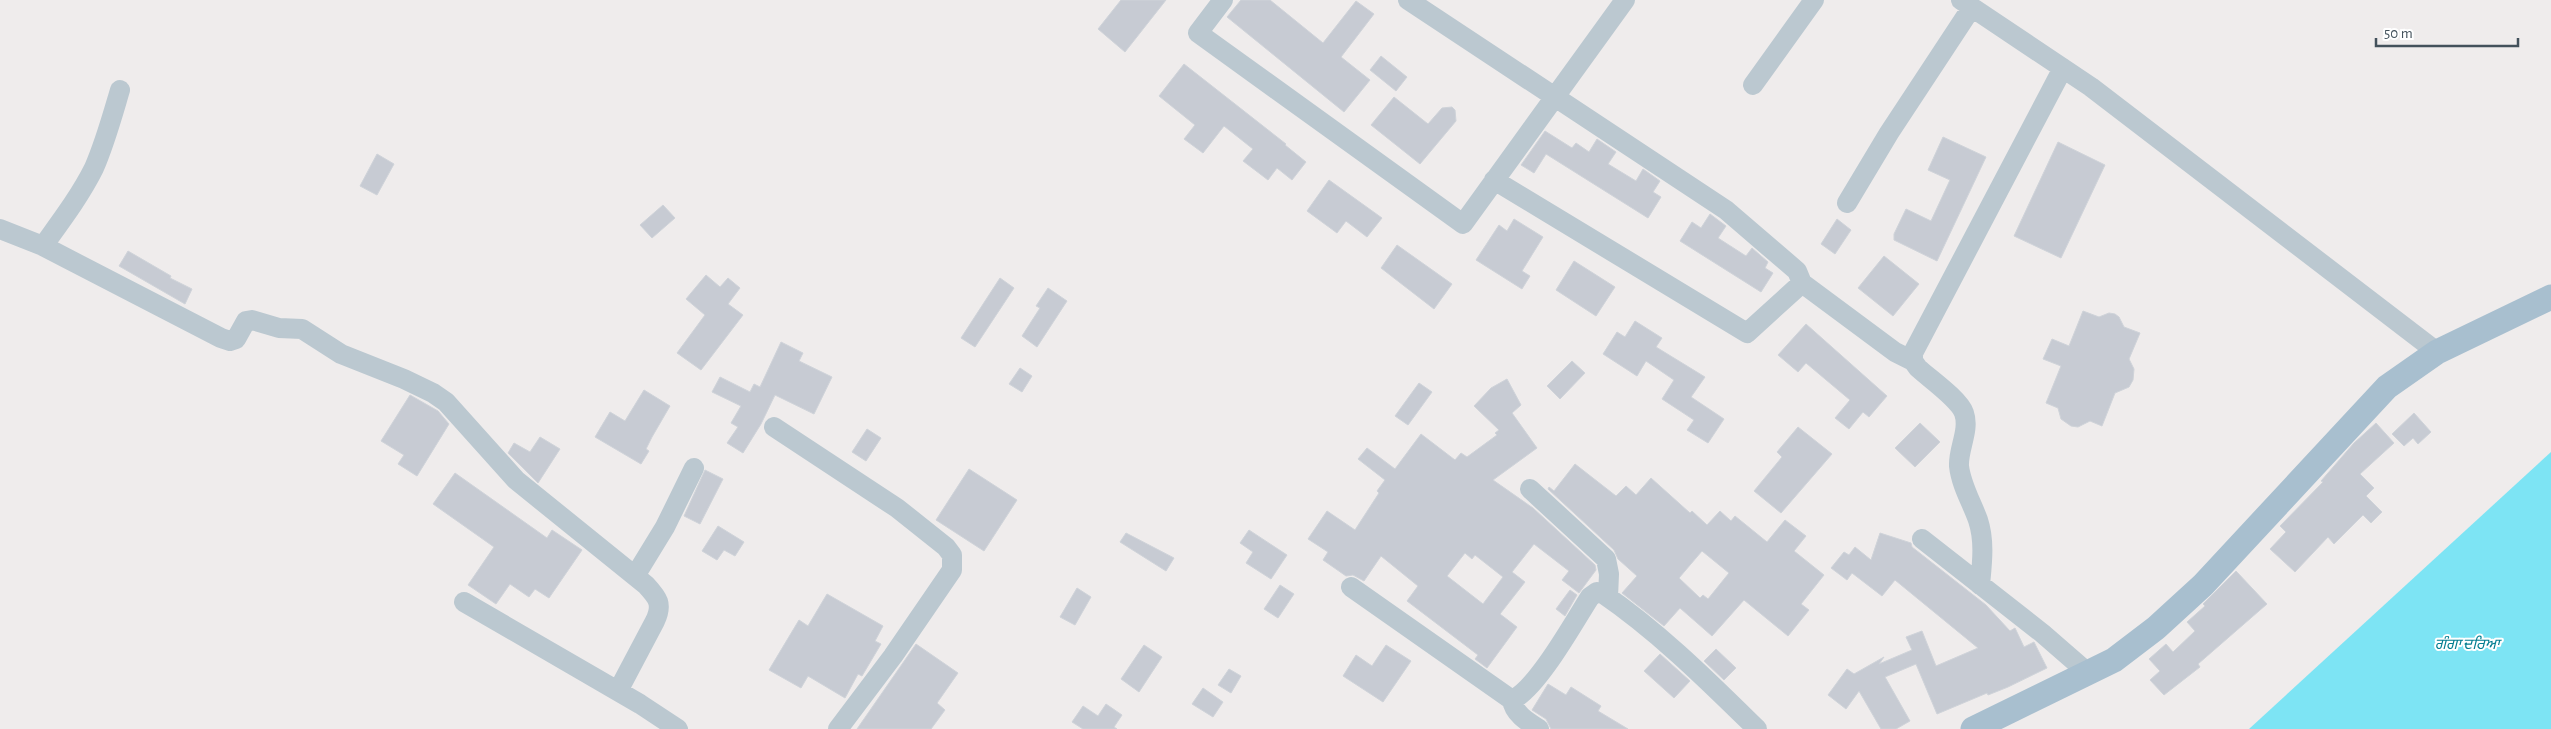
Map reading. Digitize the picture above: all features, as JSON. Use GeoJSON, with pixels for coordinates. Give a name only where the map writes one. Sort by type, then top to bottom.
{"type":"FeatureCollection","features":[{"type":"Feature","properties":{"kind":"main road"},"geometry":{"type":"LineString","coordinates":[[1973,729],[2114,660],[2156,628],[2203,585],[2388,387],[2436,352],[2551,297]]}},
{"type":"Feature","properties":{"kind":"street"},"geometry":{"type":"LineString","coordinates":[[1223,0],[1198,33],[1463,224],[1625,0]]}},
{"type":"Feature","properties":{"kind":"street"},"geometry":{"type":"LineString","coordinates":[[1408,0],[1726,210],[1797,270],[1802,283],[1895,352],[1913,361],[1964,412],[1965,428],[1959,466],[1962,480],[1979,523],[1983,543],[1980,585]]}},
{"type":"Feature","properties":{"kind":"street"},"geometry":{"type":"LineString","coordinates":[[1753,85],[1814,0]]}},
{"type":"Feature","properties":{"kind":"street"},"geometry":{"type":"LineString","coordinates":[[1847,203],[1967,4],[2091,87],[2436,352]]}},
{"type":"Feature","properties":{"kind":"street"},"geometry":{"type":"LineString","coordinates":[[1913,361],[1915,345],[2063,68]]}},
{"type":"Feature","properties":{"kind":"street"},"geometry":{"type":"LineString","coordinates":[[43,246],[78,198],[94,167],[104,143],[120,90]]}},
{"type":"Feature","properties":{"kind":"street"},"geometry":{"type":"LineString","coordinates":[[1494,180],[1747,333],[1802,283]]}},
{"type":"Feature","properties":{"kind":"street"},"geometry":{"type":"LineString","coordinates":[[0,229],[43,246],[221,338],[230,341],[236,339],[246,321],[252,320],[280,328],[302,329],[350,358],[433,393],[454,411],[516,480],[646,585],[660,605],[655,621],[618,691]]}},
{"type":"Feature","properties":{"kind":"street"},"geometry":{"type":"LineString","coordinates":[[774,427],[897,508],[946,546],[952,555],[954,564],[952,570],[893,656],[838,729]]}},
{"type":"Feature","properties":{"kind":"street"},"geometry":{"type":"LineString","coordinates":[[635,576],[668,520],[694,468]]}},
{"type":"Feature","properties":{"kind":"street"},"geometry":{"type":"LineString","coordinates":[[1530,489],[1606,559],[1609,574],[1608,598]]}},
{"type":"Feature","properties":{"kind":"street"},"geometry":{"type":"LineString","coordinates":[[1922,539],[2042,633],[2088,673]]}},
{"type":"Feature","properties":{"kind":"street"},"geometry":{"type":"LineString","coordinates":[[1352,587],[1512,700]]}},
{"type":"Feature","properties":{"kind":"street"},"geometry":{"type":"LineString","coordinates":[[1512,700],[1525,691],[1590,597],[1597,592],[1630,612],[1699,673],[1757,729]]}},
{"type":"Feature","properties":{"kind":"street"},"geometry":{"type":"LineString","coordinates":[[464,602],[618,691],[678,729]]}},
{"type":"Feature","properties":{"kind":"street"},"geometry":{"type":"LineString","coordinates":[[1512,700],[1512,707],[1517,713],[1540,729]]}},
{"type":"Feature","properties":{"kind":"water","name":"ਗੰਗਾ ਦਰਿਆ"},"geometry":{"type":"Polygon","coordinates":[[[2551,452],[2551,729],[2249,729],[2551,452]]]}},
{"type":"Feature","properties":{"kind":"building"},"geometry":{"type":"Polygon","coordinates":[[[1121,0],[1166,0],[1125,52],[1098,29],[1121,0]]]}},
{"type":"Feature","properties":{"kind":"building"},"geometry":{"type":"Polygon","coordinates":[[[1241,0],[1270,0],[1323,43],[1356,1],[1374,14],[1341,57],[1370,80],[1344,112],[1227,17],[1241,0]]]}},
{"type":"Feature","properties":{"kind":"building"},"geometry":{"type":"Polygon","coordinates":[[[1381,56],[1407,77],[1396,91],[1370,70],[1381,56]]]}},
{"type":"Feature","properties":{"kind":"building"},"geometry":{"type":"Polygon","coordinates":[[[1184,64],[1286,144],[1306,162],[1292,180],[1277,168],[1268,180],[1243,161],[1253,149],[1224,126],[1203,153],[1184,139],[1195,125],[1159,96],[1184,64]]]}},
{"type":"Feature","properties":{"kind":"building"},"geometry":{"type":"Polygon","coordinates":[[[1394,97],[1428,124],[1442,108],[1452,107],[1455,110],[1456,121],[1420,164],[1371,125],[1394,97]]]}},
{"type":"Feature","properties":{"kind":"building"},"geometry":{"type":"Polygon","coordinates":[[[1545,131],[1572,148],[1576,143],[1589,152],[1597,139],[1616,152],[1608,164],[1636,181],[1643,169],[1660,181],[1653,192],[1661,197],[1648,218],[1546,154],[1534,173],[1521,165],[1545,131]]]}},
{"type":"Feature","properties":{"kind":"building"},"geometry":{"type":"Polygon","coordinates":[[[1943,137],[1986,157],[1937,261],[1894,240],[1894,234],[1906,209],[1931,221],[1950,180],[1928,170],[1943,137]]]}},
{"type":"Feature","properties":{"kind":"building"},"geometry":{"type":"Polygon","coordinates":[[[2058,142],[2105,165],[2061,258],[2014,236],[2058,142]]]}},
{"type":"Feature","properties":{"kind":"building"},"geometry":{"type":"Polygon","coordinates":[[[377,154],[394,164],[377,195],[360,186],[377,154]]]}},
{"type":"Feature","properties":{"kind":"building"},"geometry":{"type":"Polygon","coordinates":[[[1329,180],[1382,218],[1367,237],[1346,221],[1337,233],[1307,211],[1329,180]]]}},
{"type":"Feature","properties":{"kind":"building"},"geometry":{"type":"Polygon","coordinates":[[[663,205],[675,218],[652,238],[640,225],[663,205]]]}},
{"type":"Feature","properties":{"kind":"building"},"geometry":{"type":"Polygon","coordinates":[[[1710,214],[1726,226],[1718,238],[1746,256],[1752,248],[1768,262],[1765,268],[1773,273],[1761,292],[1680,241],[1692,222],[1701,228],[1710,214]]]}},
{"type":"Feature","properties":{"kind":"building"},"geometry":{"type":"Polygon","coordinates":[[[1514,219],[1543,237],[1522,271],[1530,276],[1522,289],[1476,260],[1499,225],[1507,231],[1514,219]]]}},
{"type":"Feature","properties":{"kind":"building"},"geometry":{"type":"Polygon","coordinates":[[[1837,219],[1851,230],[1835,254],[1821,244],[1837,219]]]}},
{"type":"Feature","properties":{"kind":"building"},"geometry":{"type":"Polygon","coordinates":[[[1397,245],[1452,284],[1434,309],[1381,268],[1397,245]]]}},
{"type":"Feature","properties":{"kind":"building"},"geometry":{"type":"Polygon","coordinates":[[[128,251],[171,276],[170,278],[192,289],[185,304],[119,266],[128,251]]]}},
{"type":"Feature","properties":{"kind":"building"},"geometry":{"type":"Polygon","coordinates":[[[1884,256],[1919,284],[1893,316],[1858,288],[1884,256]]]}},
{"type":"Feature","properties":{"kind":"building"},"geometry":{"type":"Polygon","coordinates":[[[1574,261],[1615,287],[1596,316],[1556,290],[1574,261]]]}},
{"type":"Feature","properties":{"kind":"building"},"geometry":{"type":"Polygon","coordinates":[[[706,275],[720,287],[728,278],[740,288],[728,304],[743,315],[701,370],[677,353],[705,315],[686,299],[706,275]]]}},
{"type":"Feature","properties":{"kind":"building"},"geometry":{"type":"Polygon","coordinates":[[[1000,278],[1014,288],[975,347],[961,338],[1000,278]]]}},
{"type":"Feature","properties":{"kind":"building"},"geometry":{"type":"Polygon","coordinates":[[[1048,288],[1067,301],[1037,347],[1022,336],[1040,308],[1036,306],[1048,288]]]}},
{"type":"Feature","properties":{"kind":"building"},"geometry":{"type":"Polygon","coordinates":[[[2083,311],[2099,317],[2109,313],[2115,314],[2119,317],[2124,327],[2140,333],[2129,359],[2134,369],[2133,380],[2129,387],[2115,393],[2102,426],[2090,421],[2078,427],[2071,426],[2061,419],[2058,408],[2046,403],[2061,366],[2043,359],[2052,339],[2069,346],[2083,311]]]}},
{"type":"Feature","properties":{"kind":"building"},"geometry":{"type":"Polygon","coordinates":[[[1635,321],[1662,338],[1656,347],[1705,377],[1691,397],[1724,419],[1708,443],[1687,430],[1694,420],[1662,399],[1674,380],[1646,361],[1637,376],[1603,354],[1617,332],[1625,337],[1635,321]]]}},
{"type":"Feature","properties":{"kind":"building"},"geometry":{"type":"Polygon","coordinates":[[[1806,324],[1887,396],[1869,417],[1863,412],[1849,429],[1835,418],[1850,400],[1806,363],[1798,372],[1778,355],[1806,324]]]}},
{"type":"Feature","properties":{"kind":"building"},"geometry":{"type":"Polygon","coordinates":[[[781,342],[803,353],[799,361],[832,377],[814,414],[775,395],[761,424],[743,453],[727,443],[738,427],[731,423],[741,406],[712,392],[720,377],[750,392],[754,384],[760,387],[781,342]]]}},
{"type":"Feature","properties":{"kind":"building"},"geometry":{"type":"Polygon","coordinates":[[[1572,361],[1585,373],[1560,399],[1547,386],[1572,361]]]}},
{"type":"Feature","properties":{"kind":"building"},"geometry":{"type":"Polygon","coordinates":[[[1020,368],[1032,376],[1022,392],[1009,384],[1020,368]]]}},
{"type":"Feature","properties":{"kind":"building"},"geometry":{"type":"Polygon","coordinates":[[[1507,379],[1521,405],[1512,413],[1537,448],[1493,480],[1533,508],[1595,565],[1596,570],[1579,593],[1562,580],[1569,571],[1534,544],[1512,572],[1525,582],[1500,614],[1517,627],[1487,668],[1475,659],[1478,655],[1407,601],[1418,586],[1381,556],[1364,581],[1353,575],[1346,576],[1323,560],[1328,552],[1308,539],[1327,511],[1355,530],[1379,493],[1377,491],[1385,480],[1358,459],[1367,448],[1395,469],[1421,434],[1455,460],[1461,453],[1467,457],[1497,435],[1495,433],[1499,430],[1474,406],[1491,388],[1507,379]],[[1465,553],[1447,576],[1483,604],[1503,577],[1475,555],[1472,559],[1465,553]]]}},
{"type":"Feature","properties":{"kind":"building"},"geometry":{"type":"Polygon","coordinates":[[[1419,383],[1432,392],[1408,425],[1395,416],[1419,383]]]}},
{"type":"Feature","properties":{"kind":"building"},"geometry":{"type":"Polygon","coordinates":[[[644,390],[670,406],[646,449],[649,451],[641,464],[595,437],[610,412],[625,421],[644,390]]]}},
{"type":"Feature","properties":{"kind":"building"},"geometry":{"type":"Polygon","coordinates":[[[410,395],[438,411],[449,424],[417,476],[398,464],[404,455],[381,441],[410,395]]]}},
{"type":"Feature","properties":{"kind":"building"},"geometry":{"type":"Polygon","coordinates":[[[2414,413],[2431,432],[2418,444],[2413,438],[2404,446],[2392,434],[2414,413]]]}},
{"type":"Feature","properties":{"kind":"building"},"geometry":{"type":"Polygon","coordinates":[[[1920,423],[1940,442],[1915,467],[1895,448],[1920,423]]]}},
{"type":"Feature","properties":{"kind":"building"},"geometry":{"type":"Polygon","coordinates":[[[2376,423],[2394,443],[2360,474],[2374,488],[2366,496],[2382,512],[2371,523],[2363,515],[2334,544],[2328,537],[2295,572],[2270,549],[2286,532],[2280,526],[2323,482],[2321,481],[2354,443],[2376,423]]]}},
{"type":"Feature","properties":{"kind":"building"},"geometry":{"type":"Polygon","coordinates":[[[1798,427],[1832,454],[1781,513],[1754,491],[1782,457],[1777,452],[1798,427]]]}},
{"type":"Feature","properties":{"kind":"building"},"geometry":{"type":"Polygon","coordinates":[[[867,429],[881,438],[866,461],[852,452],[867,429]]]}},
{"type":"Feature","properties":{"kind":"building"},"geometry":{"type":"Polygon","coordinates":[[[540,437],[560,449],[538,483],[508,453],[514,443],[530,452],[540,437]]]}},
{"type":"Feature","properties":{"kind":"building"},"geometry":{"type":"Polygon","coordinates":[[[1575,464],[1616,496],[1626,486],[1636,495],[1651,478],[1690,513],[1692,511],[1707,525],[1720,511],[1731,521],[1735,516],[1767,542],[1785,520],[1806,536],[1794,551],[1824,575],[1801,604],[1809,610],[1788,636],[1744,600],[1712,636],[1680,608],[1664,626],[1622,593],[1637,576],[1618,559],[1614,550],[1548,489],[1549,487],[1554,491],[1575,464]],[[1702,551],[1679,578],[1700,598],[1703,595],[1708,599],[1729,573],[1702,551]]]}},
{"type":"Feature","properties":{"kind":"building"},"geometry":{"type":"Polygon","coordinates":[[[969,469],[1017,500],[984,551],[936,520],[969,469]]]}},
{"type":"Feature","properties":{"kind":"building"},"geometry":{"type":"Polygon","coordinates":[[[705,470],[723,479],[700,524],[684,516],[705,470]]]}},
{"type":"Feature","properties":{"kind":"building"},"geometry":{"type":"Polygon","coordinates":[[[455,473],[547,538],[552,530],[582,550],[549,598],[535,589],[529,597],[510,584],[496,604],[468,585],[494,547],[433,504],[455,473]]]}},
{"type":"Feature","properties":{"kind":"building"},"geometry":{"type":"Polygon","coordinates":[[[718,526],[744,542],[735,556],[724,550],[717,560],[702,551],[718,526]]]}},
{"type":"Feature","properties":{"kind":"building"},"geometry":{"type":"Polygon","coordinates":[[[1249,530],[1287,555],[1271,579],[1246,563],[1253,552],[1240,543],[1249,530]]]}},
{"type":"Feature","properties":{"kind":"building"},"geometry":{"type":"Polygon","coordinates":[[[1126,533],[1174,558],[1166,571],[1120,542],[1126,533]]]}},
{"type":"Feature","properties":{"kind":"building"},"geometry":{"type":"Polygon","coordinates":[[[1880,533],[1911,543],[1912,547],[1986,605],[2010,631],[2015,628],[2024,647],[2034,642],[2047,668],[2008,687],[1988,695],[1987,693],[1937,714],[1916,664],[1885,677],[1910,721],[1896,729],[1881,729],[1859,691],[1846,709],[1828,695],[1847,669],[1854,674],[1884,657],[1879,664],[1912,650],[1906,637],[1922,631],[1936,666],[1978,648],[1895,580],[1882,596],[1852,573],[1847,580],[1831,568],[1844,552],[1849,555],[1855,547],[1871,560],[1880,533]]]}},
{"type":"Feature","properties":{"kind":"building"},"geometry":{"type":"Polygon","coordinates":[[[2236,571],[2267,604],[2198,664],[2200,667],[2164,695],[2150,680],[2160,671],[2149,659],[2166,644],[2173,652],[2195,631],[2187,622],[2205,606],[2203,604],[2236,571]]]}},
{"type":"Feature","properties":{"kind":"building"},"geometry":{"type":"Polygon","coordinates":[[[1280,585],[1294,594],[1278,618],[1264,609],[1280,585]]]}},
{"type":"Feature","properties":{"kind":"building"},"geometry":{"type":"Polygon","coordinates":[[[1077,588],[1091,597],[1075,625],[1060,617],[1077,588]]]}},
{"type":"Feature","properties":{"kind":"building"},"geometry":{"type":"Polygon","coordinates":[[[1570,590],[1577,595],[1565,616],[1556,609],[1570,590]]]}},
{"type":"Feature","properties":{"kind":"building"},"geometry":{"type":"Polygon","coordinates":[[[827,594],[883,626],[875,641],[881,644],[862,676],[858,674],[845,698],[808,676],[801,688],[769,670],[799,620],[808,626],[827,594]]]}},
{"type":"Feature","properties":{"kind":"building"},"geometry":{"type":"Polygon","coordinates":[[[916,644],[958,673],[937,703],[945,710],[931,729],[857,729],[916,644]]]}},
{"type":"Feature","properties":{"kind":"building"},"geometry":{"type":"Polygon","coordinates":[[[1144,645],[1162,657],[1139,692],[1121,679],[1144,645]]]}},
{"type":"Feature","properties":{"kind":"building"},"geometry":{"type":"Polygon","coordinates":[[[1386,645],[1411,661],[1383,702],[1343,676],[1356,655],[1372,666],[1386,645]]]}},
{"type":"Feature","properties":{"kind":"building"},"geometry":{"type":"Polygon","coordinates":[[[1716,649],[1736,668],[1724,680],[1704,661],[1716,649]]]}},
{"type":"Feature","properties":{"kind":"building"},"geometry":{"type":"Polygon","coordinates":[[[1660,654],[1690,681],[1674,698],[1644,671],[1660,654]]]}},
{"type":"Feature","properties":{"kind":"building"},"geometry":{"type":"Polygon","coordinates":[[[1229,669],[1241,676],[1231,693],[1218,685],[1229,669]]]}},
{"type":"Feature","properties":{"kind":"building"},"geometry":{"type":"Polygon","coordinates":[[[1548,684],[1566,695],[1571,687],[1601,706],[1598,711],[1628,729],[1551,729],[1546,719],[1532,710],[1548,684]]]}},
{"type":"Feature","properties":{"kind":"building"},"geometry":{"type":"Polygon","coordinates":[[[1203,688],[1223,702],[1213,717],[1192,704],[1203,688]]]}},
{"type":"Feature","properties":{"kind":"building"},"geometry":{"type":"Polygon","coordinates":[[[1106,704],[1122,715],[1114,727],[1117,729],[1083,729],[1072,722],[1083,706],[1098,716],[1106,704]]]}}]}
